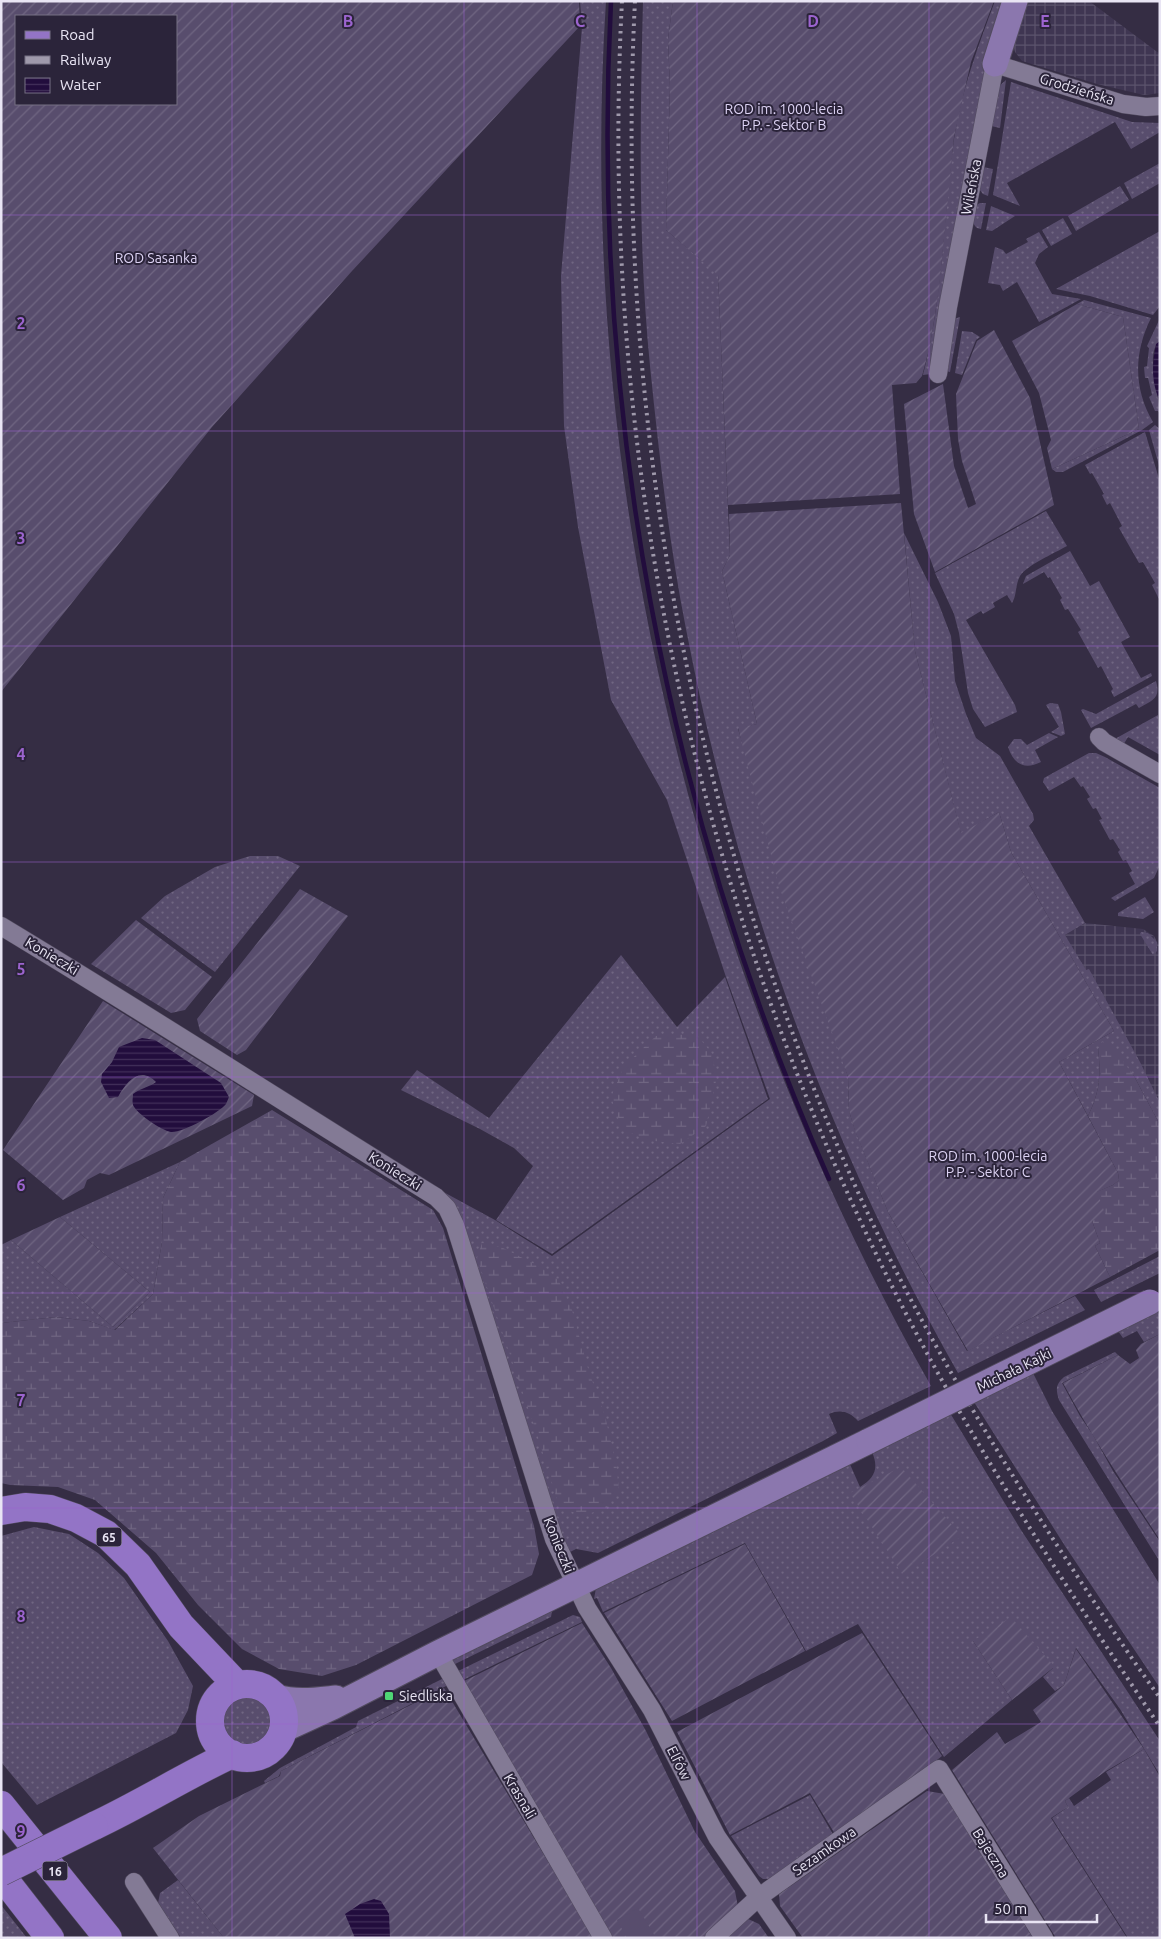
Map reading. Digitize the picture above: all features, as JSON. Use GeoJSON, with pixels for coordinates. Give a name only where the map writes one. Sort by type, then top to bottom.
{"type":"FeatureCollection","features":[{"type":"Feature","properties":{"kind":"main road","name":"65"},"geometry":{"type":"LineString","coordinates":[[1,1511],[25,1506],[50,1509],[76,1518],[106,1534],[138,1565],[181,1626],[209,1682],[226,1693]]}},
{"type":"Feature","properties":{"kind":"main road"},"geometry":{"type":"LineString","coordinates":[[256,1685],[276,1697],[282,1707],[284,1716],[283,1730],[274,1745],[260,1755],[249,1758],[232,1754],[218,1744],[212,1734],[211,1711],[226,1693],[256,1685]]}},
{"type":"Feature","properties":{"kind":"main road"},"geometry":{"type":"LineString","coordinates":[[156,1794],[212,1734]]}},
{"type":"Feature","properties":{"kind":"main road"},"geometry":{"type":"LineString","coordinates":[[50,1938],[1,1874],[232,1754]]}},
{"type":"Feature","properties":{"kind":"main road","name":"16"},"geometry":{"type":"LineString","coordinates":[[1,1805],[108,1938]]}},
{"type":"Feature","properties":{"kind":"street","name":"Wileńska"},"geometry":{"type":"LineString","coordinates":[[938,374],[948,307],[995,64],[1014,1]]}},
{"type":"Feature","properties":{"kind":"street","name":"Grodzieńska"},"geometry":{"type":"LineString","coordinates":[[995,64],[1123,104],[1146,107],[1160,106]]}},
{"type":"Feature","properties":{"kind":"street"},"geometry":{"type":"LineString","coordinates":[[1099,737],[1104,742],[1160,774]]}},
{"type":"Feature","properties":{"kind":"street","name":"Konieczki"},"geometry":{"type":"LineString","coordinates":[[1,926],[436,1197],[447,1208],[455,1225],[554,1539],[576,1586]]}},
{"type":"Feature","properties":{"kind":"street","name":"Michała Kajki"},"geometry":{"type":"LineString","coordinates":[[283,1730],[1155,1300]]}},
{"type":"Feature","properties":{"kind":"street","name":"Elfów"},"geometry":{"type":"LineString","coordinates":[[576,1586],[595,1622],[652,1710],[717,1837],[787,1938]]}},
{"type":"Feature","properties":{"kind":"street","name":"Krasnali"},"geometry":{"type":"LineString","coordinates":[[438,1653],[603,1938]]}},
{"type":"Feature","properties":{"kind":"street"},"geometry":{"type":"LineString","coordinates":[[276,1697],[287,1701],[356,1695]]}},
{"type":"Feature","properties":{"kind":"street","name":"Sezamkowa"},"geometry":{"type":"LineString","coordinates":[[714,1938],[759,1897],[939,1769]]}},
{"type":"Feature","properties":{"kind":"street","name":"Bajeczna"},"geometry":{"type":"LineString","coordinates":[[939,1769],[1044,1938]]}},
{"type":"Feature","properties":{"kind":"street"},"geometry":{"type":"LineString","coordinates":[[134,1882],[170,1938]]}},
{"type":"Feature","properties":{"kind":"shaded area"},"geometry":{"type":"Polygon","coordinates":[[[1028,1],[1089,1],[1160,54],[1160,93],[1144,95],[1097,84],[1022,61],[1015,52],[1013,45],[1028,1]]]}},
{"type":"Feature","properties":{"kind":"shaded area"},"geometry":{"type":"Polygon","coordinates":[[[1085,923],[1143,929],[1154,936],[1160,947],[1160,1107],[1065,935],[1085,923]]]}},
{"type":"Feature","properties":{"kind":"green space","name":"ROD Sasanka"},"geometry":{"type":"Polygon","coordinates":[[[1,1],[579,1],[580,26],[352,271],[212,427],[1,692],[1,1]]]}},
{"type":"Feature","properties":{"kind":"green space"},"geometry":{"type":"Polygon","coordinates":[[[580,1],[606,1],[601,181],[611,361],[633,540],[668,717],[716,891],[776,1061],[848,1226],[931,1386],[858,1421],[852,1415],[845,1412],[829,1414],[837,1433],[598,1553],[576,1549],[570,1552],[559,1528],[438,1189],[495,1220],[552,1256],[770,1099],[726,977],[667,800],[611,700],[578,527],[564,426],[561,276],[582,27],[580,1]]]}},
{"type":"Feature","properties":{"kind":"green space"},"geometry":{"type":"Polygon","coordinates":[[[643,1],[673,1],[668,39],[670,87],[666,230],[718,274],[730,555],[722,571],[757,724],[738,729],[848,1077],[849,1111],[855,1130],[888,1212],[967,1351],[1075,1296],[1085,1310],[958,1373],[911,1286],[867,1196],[828,1105],[792,1012],[759,918],[731,823],[707,726],[674,564],[661,465],[646,321],[643,275],[641,138],[643,1]]]}},
{"type":"Feature","properties":{"kind":"green space","name":"ROD im. 1000-lecia P.P. - Sektor B"},"geometry":{"type":"Polygon","coordinates":[[[673,1],[994,1],[971,62],[954,137],[939,289],[930,346],[922,376],[916,383],[892,385],[900,494],[728,505],[718,275],[666,230],[670,87],[668,39],[673,1]]]}},
{"type":"Feature","properties":{"kind":"green space"},"geometry":{"type":"Polygon","coordinates":[[[995,1],[1003,1],[931,374],[923,375],[935,317],[950,169],[957,121],[971,69],[995,1]]]}},
{"type":"Feature","properties":{"kind":"green space"},"geometry":{"type":"Polygon","coordinates":[[[1006,80],[1000,128],[991,126],[997,88],[1006,80]]]}},
{"type":"Feature","properties":{"kind":"green space"},"geometry":{"type":"Polygon","coordinates":[[[1011,82],[1132,122],[1160,123],[1160,132],[1131,149],[1115,122],[1007,183],[1020,206],[993,195],[1011,82]]]}},
{"type":"Feature","properties":{"kind":"green space"},"geometry":{"type":"Polygon","coordinates":[[[1160,163],[1160,183],[1132,199],[1124,183],[1160,163]]]}},
{"type":"Feature","properties":{"kind":"green space"},"geometry":{"type":"Polygon","coordinates":[[[983,167],[993,169],[988,196],[979,189],[983,167]]]}},
{"type":"Feature","properties":{"kind":"green space"},"geometry":{"type":"Polygon","coordinates":[[[1120,186],[1129,200],[1076,231],[1068,216],[1120,186]]]}},
{"type":"Feature","properties":{"kind":"green space"},"geometry":{"type":"Polygon","coordinates":[[[986,203],[981,229],[975,226],[973,220],[976,205],[986,203]]]}},
{"type":"Feature","properties":{"kind":"green space"},"geometry":{"type":"Polygon","coordinates":[[[991,206],[1015,216],[992,231],[986,230],[991,206]]]}},
{"type":"Feature","properties":{"kind":"green space"},"geometry":{"type":"Polygon","coordinates":[[[1063,218],[1072,234],[1051,246],[1042,230],[1063,218]]]}},
{"type":"Feature","properties":{"kind":"green space"},"geometry":{"type":"Polygon","coordinates":[[[1160,231],[1160,306],[1153,315],[1090,296],[1056,289],[1160,231]]]}},
{"type":"Feature","properties":{"kind":"green space"},"geometry":{"type":"Polygon","coordinates":[[[1039,232],[1048,247],[1039,254],[1035,263],[1052,294],[1081,299],[1039,322],[1017,282],[1003,291],[1000,285],[988,283],[995,247],[1003,250],[1006,254],[1028,242],[1026,239],[1039,232]]]}},
{"type":"Feature","properties":{"kind":"green space"},"geometry":{"type":"Polygon","coordinates":[[[1084,300],[1151,318],[1141,344],[1138,370],[1142,396],[1153,422],[1142,430],[1063,472],[1056,472],[1052,469],[1139,429],[1123,317],[1077,304],[1084,300]]]}},
{"type":"Feature","properties":{"kind":"green space"},"geometry":{"type":"Polygon","coordinates":[[[1077,304],[1123,317],[1139,429],[1052,469],[1047,448],[1051,440],[1039,393],[1012,341],[1077,304]]]}},
{"type":"Feature","properties":{"kind":"green space"},"geometry":{"type":"Polygon","coordinates":[[[960,317],[950,372],[946,371],[954,319],[960,317]]]}},
{"type":"Feature","properties":{"kind":"green space"},"geometry":{"type":"Polygon","coordinates":[[[1160,318],[1160,341],[1155,347],[1153,365],[1160,414],[1158,411],[1155,411],[1149,397],[1152,395],[1148,378],[1145,378],[1144,367],[1147,366],[1149,348],[1147,346],[1160,318]]]}},
{"type":"Feature","properties":{"kind":"green space"},"geometry":{"type":"Polygon","coordinates":[[[994,330],[1030,398],[1054,505],[935,572],[914,514],[904,404],[943,384],[954,466],[968,508],[976,504],[962,461],[958,439],[956,394],[977,341],[994,330]]]}},
{"type":"Feature","properties":{"kind":"green space"},"geometry":{"type":"Polygon","coordinates":[[[962,331],[972,332],[980,337],[976,340],[962,375],[955,373],[962,331]]]}},
{"type":"Feature","properties":{"kind":"green space"},"geometry":{"type":"Polygon","coordinates":[[[1155,425],[1160,429],[1160,469],[1149,430],[1155,425]]]}},
{"type":"Feature","properties":{"kind":"green space"},"geometry":{"type":"Polygon","coordinates":[[[1145,432],[1160,482],[1160,601],[1152,585],[1155,583],[1143,562],[1139,563],[1119,528],[1122,526],[1110,503],[1107,505],[1102,495],[1104,494],[1085,465],[1145,432]]]}},
{"type":"Feature","properties":{"kind":"green space","name":"ROD im. 1000-lecia P.P. - Sektor C"},"geometry":{"type":"Polygon","coordinates":[[[901,503],[915,651],[961,833],[999,812],[1011,852],[1114,1031],[1059,1062],[1118,1173],[1119,1180],[1113,1185],[1097,1192],[1106,1216],[1092,1221],[1100,1243],[1095,1246],[1110,1277],[968,1351],[888,1212],[855,1131],[849,1111],[848,1077],[779,886],[738,728],[757,724],[722,571],[730,555],[729,514],[901,503]]]}},
{"type":"Feature","properties":{"kind":"green space"},"geometry":{"type":"Polygon","coordinates":[[[1046,511],[1067,546],[1035,564],[1020,576],[1012,603],[1007,595],[993,603],[995,607],[983,614],[981,611],[966,620],[1015,705],[1017,712],[985,727],[973,709],[968,693],[959,633],[954,614],[935,573],[1046,511]]]}},
{"type":"Feature","properties":{"kind":"green space"},"geometry":{"type":"Polygon","coordinates":[[[904,533],[938,602],[951,636],[955,681],[976,738],[1000,756],[1033,814],[1034,820],[1029,826],[1085,923],[1065,935],[1086,970],[1089,969],[1140,1062],[1160,1103],[1160,1125],[1134,1076],[1098,1048],[1099,1083],[1088,1116],[1059,1062],[1114,1031],[1011,852],[999,812],[961,834],[915,651],[904,533]]]}},
{"type":"Feature","properties":{"kind":"green space"},"geometry":{"type":"Polygon","coordinates":[[[1070,551],[1090,586],[1099,581],[1130,637],[1121,642],[1141,678],[1151,673],[1152,676],[1114,697],[1111,691],[1113,689],[1101,666],[1098,668],[1078,632],[1081,630],[1068,609],[1065,610],[1060,600],[1062,598],[1050,577],[1048,578],[1044,572],[1023,584],[1026,576],[1070,551]]]}},
{"type":"Feature","properties":{"kind":"green space"},"geometry":{"type":"Polygon","coordinates":[[[1156,681],[1157,695],[1155,698],[1139,708],[1136,704],[1091,728],[1081,710],[1096,714],[1156,681]]]}},
{"type":"Feature","properties":{"kind":"green space"},"geometry":{"type":"Polygon","coordinates":[[[1050,703],[1058,704],[1061,712],[1065,734],[1061,736],[1051,732],[1059,727],[1046,705],[1050,703]]]}},
{"type":"Feature","properties":{"kind":"green space"},"geometry":{"type":"Polygon","coordinates":[[[1158,715],[1160,755],[1128,737],[1122,747],[1113,740],[1158,715]]]}},
{"type":"Feature","properties":{"kind":"green space"},"geometry":{"type":"Polygon","coordinates":[[[1049,733],[1058,737],[1035,750],[1041,762],[1025,766],[1017,762],[1010,753],[1008,747],[1014,739],[1021,739],[1027,745],[1049,733]]]}},
{"type":"Feature","properties":{"kind":"green space"},"geometry":{"type":"Polygon","coordinates":[[[1089,753],[1096,753],[1105,757],[1160,788],[1160,865],[1154,878],[1115,901],[1111,898],[1135,884],[1129,873],[1132,871],[1126,860],[1123,861],[1118,852],[1120,850],[1113,839],[1110,840],[1099,820],[1102,819],[1096,808],[1093,809],[1087,799],[1090,797],[1074,777],[1049,791],[1043,782],[1044,778],[1089,753]]]}},
{"type":"Feature","properties":{"kind":"green space"},"geometry":{"type":"Polygon","coordinates":[[[250,856],[278,856],[300,866],[215,972],[141,918],[165,896],[215,867],[250,856]]]}},
{"type":"Feature","properties":{"kind":"green space"},"geometry":{"type":"Polygon","coordinates":[[[300,889],[348,916],[246,1050],[237,1055],[200,1031],[197,1019],[300,889]]]}},
{"type":"Feature","properties":{"kind":"green space"},"geometry":{"type":"Polygon","coordinates":[[[1145,897],[1154,912],[1143,919],[1118,916],[1118,913],[1145,897]]]}},
{"type":"Feature","properties":{"kind":"green space"},"geometry":{"type":"Polygon","coordinates":[[[136,920],[212,977],[185,1010],[171,1013],[91,964],[136,920]]]}},
{"type":"Feature","properties":{"kind":"green space"},"geometry":{"type":"Polygon","coordinates":[[[1141,932],[1148,933],[1157,942],[1157,951],[1153,955],[1140,934],[1141,932]]]}},
{"type":"Feature","properties":{"kind":"green space"},"geometry":{"type":"Polygon","coordinates":[[[621,955],[677,1027],[725,977],[768,1099],[552,1254],[496,1220],[533,1166],[514,1148],[401,1090],[417,1070],[489,1118],[621,955]]]}},
{"type":"Feature","properties":{"kind":"green space"},"geometry":{"type":"Polygon","coordinates":[[[103,1001],[254,1095],[252,1106],[109,1175],[100,1173],[87,1180],[84,1188],[63,1200],[3,1150],[103,1001]]]}},
{"type":"Feature","properties":{"kind":"green space"},"geometry":{"type":"Polygon","coordinates":[[[696,1034],[713,1055],[716,1081],[706,1126],[680,1144],[647,1140],[622,1129],[611,1097],[624,1066],[656,1036],[696,1034]]]}},
{"type":"Feature","properties":{"kind":"green space"},"geometry":{"type":"Polygon","coordinates":[[[1102,1042],[1110,1044],[1134,1076],[1160,1125],[1160,1250],[1110,1277],[1095,1246],[1100,1243],[1092,1221],[1096,1192],[1113,1185],[1119,1180],[1118,1173],[1088,1116],[1097,1091],[1099,1075],[1098,1048],[1102,1042]]]}},
{"type":"Feature","properties":{"kind":"green space"},"geometry":{"type":"Polygon","coordinates":[[[272,1110],[433,1210],[443,1228],[534,1526],[539,1554],[532,1575],[356,1665],[322,1676],[279,1669],[242,1649],[198,1605],[156,1553],[95,1500],[58,1487],[1,1483],[1,1323],[56,1317],[89,1321],[115,1330],[153,1294],[162,1242],[163,1198],[180,1162],[272,1110]]]}},
{"type":"Feature","properties":{"kind":"green space"},"geometry":{"type":"Polygon","coordinates":[[[180,1162],[163,1198],[162,1242],[153,1294],[114,1330],[89,1321],[56,1317],[1,1323],[1,1245],[11,1240],[113,1327],[150,1292],[60,1217],[180,1162]]]}},
{"type":"Feature","properties":{"kind":"green space"},"geometry":{"type":"Polygon","coordinates":[[[60,1217],[150,1292],[113,1327],[11,1240],[60,1217]]]}},
{"type":"Feature","properties":{"kind":"green space"},"geometry":{"type":"Polygon","coordinates":[[[482,1243],[503,1248],[540,1267],[558,1279],[572,1310],[589,1372],[605,1416],[616,1464],[619,1490],[606,1508],[582,1516],[559,1506],[538,1437],[477,1258],[482,1243]]]}},
{"type":"Feature","properties":{"kind":"green space"},"geometry":{"type":"Polygon","coordinates":[[[1160,1256],[1160,1273],[1101,1302],[1094,1290],[1160,1256]]]}},
{"type":"Feature","properties":{"kind":"green space"},"geometry":{"type":"Polygon","coordinates":[[[1157,1311],[1160,1316],[1160,1334],[1144,1342],[1137,1331],[1123,1338],[1118,1331],[1157,1311]]]}},
{"type":"Feature","properties":{"kind":"green space"},"geometry":{"type":"Polygon","coordinates":[[[1160,1334],[1160,1540],[1097,1443],[1063,1383],[1118,1355],[1130,1364],[1139,1358],[1136,1350],[1141,1344],[1160,1334]]]}},
{"type":"Feature","properties":{"kind":"green space"},"geometry":{"type":"Polygon","coordinates":[[[1115,1352],[1118,1355],[1062,1383],[1113,1471],[1160,1542],[1160,1562],[1059,1400],[1057,1393],[1058,1385],[1064,1377],[1115,1352]]]}},
{"type":"Feature","properties":{"kind":"green space"},"geometry":{"type":"Polygon","coordinates":[[[1033,1373],[1052,1411],[1160,1585],[1160,1688],[1065,1546],[974,1402],[1033,1373]]]}},
{"type":"Feature","properties":{"kind":"green space"},"geometry":{"type":"Polygon","coordinates":[[[950,1413],[1021,1530],[1160,1741],[1160,1775],[1120,1709],[1076,1648],[1064,1685],[1055,1691],[1043,1677],[1053,1668],[973,1641],[1012,1700],[944,1757],[858,1624],[806,1651],[745,1543],[603,1612],[597,1598],[594,1599],[596,1588],[849,1462],[860,1487],[869,1480],[874,1472],[875,1463],[872,1452],[950,1413]]]}},
{"type":"Feature","properties":{"kind":"green space"},"geometry":{"type":"Polygon","coordinates":[[[901,1467],[962,1536],[903,1575],[850,1493],[901,1467]]]}},
{"type":"Feature","properties":{"kind":"green space"},"geometry":{"type":"Polygon","coordinates":[[[34,1527],[69,1534],[98,1553],[124,1578],[168,1641],[193,1686],[188,1710],[176,1733],[37,1805],[1,1762],[1,1536],[34,1527]]]}},
{"type":"Feature","properties":{"kind":"green space"},"geometry":{"type":"Polygon","coordinates":[[[745,1544],[805,1651],[672,1721],[604,1613],[745,1544]]]}},
{"type":"Feature","properties":{"kind":"green space"},"geometry":{"type":"Polygon","coordinates":[[[552,1611],[551,1617],[451,1666],[453,1659],[552,1611]]]}},
{"type":"Feature","properties":{"kind":"green space"},"geometry":{"type":"Polygon","coordinates":[[[573,1615],[580,1617],[582,1622],[459,1682],[454,1673],[573,1615]]]}},
{"type":"Feature","properties":{"kind":"green space"},"geometry":{"type":"Polygon","coordinates":[[[1011,1617],[1053,1665],[1053,1668],[1012,1700],[973,1641],[1011,1617]]]}},
{"type":"Feature","properties":{"kind":"green space"},"geometry":{"type":"Polygon","coordinates":[[[582,1623],[611,1668],[646,1731],[695,1832],[735,1891],[738,1907],[703,1938],[612,1938],[460,1683],[582,1623]]]}},
{"type":"Feature","properties":{"kind":"green space"},"geometry":{"type":"Polygon","coordinates":[[[862,1633],[942,1756],[899,1790],[835,1834],[810,1793],[730,1835],[677,1732],[862,1633]]]}},
{"type":"Feature","properties":{"kind":"green space"},"geometry":{"type":"Polygon","coordinates":[[[1076,1649],[1144,1749],[1106,1771],[1065,1801],[1068,1807],[1051,1818],[1127,1938],[1056,1938],[952,1770],[997,1732],[1005,1744],[1041,1722],[1033,1710],[1064,1685],[1076,1649]]]}},
{"type":"Feature","properties":{"kind":"green space"},"geometry":{"type":"Polygon","coordinates":[[[446,1677],[450,1684],[281,1771],[279,1776],[265,1783],[264,1781],[280,1768],[356,1727],[358,1721],[446,1677]]]}},
{"type":"Feature","properties":{"kind":"green space"},"geometry":{"type":"Polygon","coordinates":[[[444,1688],[594,1938],[224,1938],[153,1848],[199,1816],[280,1776],[281,1771],[444,1688]]]}},
{"type":"Feature","properties":{"kind":"green space"},"geometry":{"type":"Polygon","coordinates":[[[241,1695],[251,1695],[260,1699],[268,1707],[272,1721],[268,1735],[260,1743],[251,1747],[241,1747],[232,1743],[224,1735],[220,1726],[220,1716],[224,1707],[232,1699],[241,1695]]]}},
{"type":"Feature","properties":{"kind":"green space"},"geometry":{"type":"Polygon","coordinates":[[[1144,1749],[1160,1777],[1160,1938],[1128,1938],[1052,1818],[1068,1807],[1065,1801],[1069,1798],[1074,1806],[1111,1780],[1106,1772],[1144,1749]]]}},
{"type":"Feature","properties":{"kind":"green space"},"geometry":{"type":"Polygon","coordinates":[[[927,1791],[945,1794],[1033,1938],[803,1938],[780,1906],[779,1894],[927,1791]]]}},
{"type":"Feature","properties":{"kind":"green space"},"geometry":{"type":"Polygon","coordinates":[[[810,1795],[834,1836],[769,1879],[763,1879],[731,1836],[810,1795]]]}},
{"type":"Feature","properties":{"kind":"green space"},"geometry":{"type":"Polygon","coordinates":[[[178,1880],[224,1938],[181,1938],[158,1903],[160,1893],[178,1880]]]}},
{"type":"Feature","properties":{"kind":"green space"},"geometry":{"type":"Polygon","coordinates":[[[1,1905],[27,1938],[1,1938],[1,1905]]]}},
{"type":"Feature","properties":{"kind":"green space"},"geometry":{"type":"Polygon","coordinates":[[[638,1908],[656,1938],[627,1938],[617,1920],[638,1908]]]}},
{"type":"Feature","properties":{"kind":"green space"},"geometry":{"type":"Polygon","coordinates":[[[746,1918],[759,1924],[769,1938],[724,1938],[746,1918]]]}},
{"type":"Feature","properties":{"kind":"water"},"geometry":{"type":"Polygon","coordinates":[[[1160,341],[1160,401],[1153,373],[1156,344],[1160,341]]]}},
{"type":"Feature","properties":{"kind":"water"},"geometry":{"type":"Polygon","coordinates":[[[142,1038],[155,1040],[221,1083],[229,1097],[226,1104],[200,1122],[171,1132],[150,1121],[139,1113],[133,1105],[133,1094],[156,1082],[150,1077],[139,1075],[129,1081],[118,1097],[109,1098],[101,1082],[102,1074],[112,1062],[119,1047],[142,1038]]]}},
{"type":"Feature","properties":{"kind":"water"},"geometry":{"type":"Polygon","coordinates":[[[374,1899],[381,1901],[389,1914],[390,1938],[355,1938],[345,1914],[360,1904],[374,1899]]]}},
{"type":"Feature","properties":{"kind":"waterway"},"geometry":{"type":"LineString","coordinates":[[611,1],[608,152],[613,303],[628,454],[651,603],[682,750],[723,896],[772,1039],[829,1179]]}},
{"type":"Feature","properties":{"kind":"railway"},"geometry":{"type":"LineString","coordinates":[[622,1],[619,169],[626,337],[645,504],[675,669],[715,832],[766,991],[828,1148],[899,1300],[990,1464],[1160,1727]]}},
{"type":"Feature","properties":{"kind":"railway"},"geometry":{"type":"LineString","coordinates":[[635,1],[632,153],[637,306],[652,458],[676,609],[708,758],[749,905],[799,1049],[857,1190],[904,1286],[955,1380],[1010,1472],[1102,1614],[1160,1698]]}},
{"type":"Feature","properties":{"kind":"place","name":"Siedliska"},"geometry":{"type":"Point","coordinates":[389,1696]}}]}
